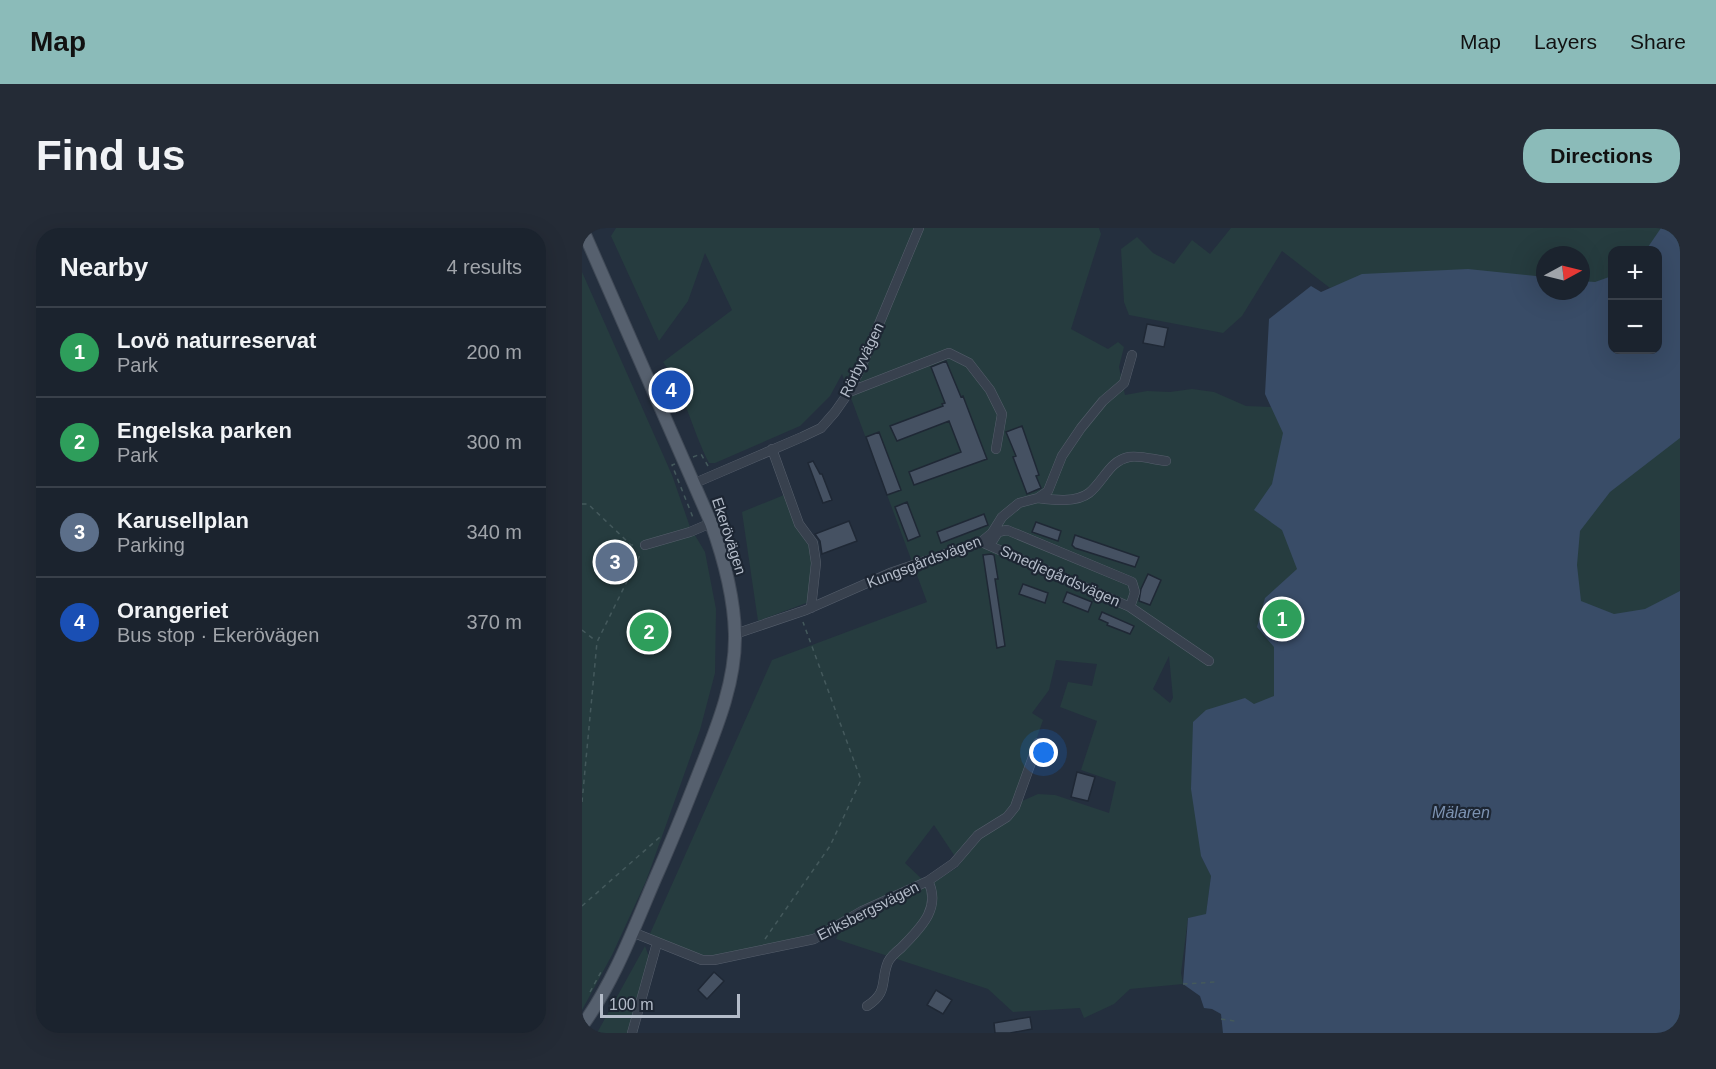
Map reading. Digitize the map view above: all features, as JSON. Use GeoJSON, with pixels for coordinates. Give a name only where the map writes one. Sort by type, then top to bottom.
{"type":"FeatureCollection","features":[{"type":"Feature","properties":{"kind":"main road","name":"Ekerövägen"},"geometry":{"type":"LineString","coordinates":[[582,228],[711,523],[724,559],[732,593],[735,634],[730,681],[718,724],[677,828],[632,932],[610,978],[582,1026]]}},
{"type":"Feature","properties":{"kind":"street","name":"Rörbyvägen"},"geometry":{"type":"LineString","coordinates":[[695,483],[821,428],[849,392],[919,228]]}},
{"type":"Feature","properties":{"kind":"street"},"geometry":{"type":"LineString","coordinates":[[849,392],[949,353],[969,363],[990,390],[1002,414],[996,449]]}},
{"type":"Feature","properties":{"kind":"street"},"geometry":{"type":"LineString","coordinates":[[1038,498],[1048,491],[1062,456],[1081,428],[1103,401],[1124,383],[1132,355]]}},
{"type":"Feature","properties":{"kind":"street"},"geometry":{"type":"LineString","coordinates":[[772,449],[799,524],[813,543],[816,563],[811,608]]}},
{"type":"Feature","properties":{"kind":"street"},"geometry":{"type":"LineString","coordinates":[[1038,498],[1062,500],[1087,495],[1114,463],[1131,456],[1166,461]]}},
{"type":"Feature","properties":{"kind":"street","name":"Kungsgårdsvägen"},"geometry":{"type":"LineString","coordinates":[[735,634],[800,613],[890,573],[985,543],[1002,517],[1019,503],[1038,498]]}},
{"type":"Feature","properties":{"kind":"street"},"geometry":{"type":"LineString","coordinates":[[645,545],[711,523]]}},
{"type":"Feature","properties":{"kind":"street","name":"Smedjegårdsvägen"},"geometry":{"type":"LineString","coordinates":[[1130,607],[1135,592],[1132,582],[1007,530],[998,532],[985,543],[1130,607],[1209,661]]}},
{"type":"Feature","properties":{"kind":"street","name":"Eriksbergsvägen"},"geometry":{"type":"LineString","coordinates":[[632,932],[702,960],[731,958],[814,939],[862,911],[928,881],[954,862],[978,835],[1007,817],[1015,807],[1038,742]]}},
{"type":"Feature","properties":{"kind":"street"},"geometry":{"type":"LineString","coordinates":[[867,1006],[882,992],[889,960],[923,924],[930,913],[933,899],[928,881]]}},
{"type":"Feature","properties":{"kind":"street"},"geometry":{"type":"LineString","coordinates":[[632,1033],[657,943]]}},
{"type":"Feature","properties":{"kind":"path"},"geometry":{"type":"LineString","coordinates":[[700,454],[712,475]]}},
{"type":"Feature","properties":{"kind":"path"},"geometry":{"type":"LineString","coordinates":[[672,465],[698,529]]}},
{"type":"Feature","properties":{"kind":"path"},"geometry":{"type":"LineString","coordinates":[[582,504],[588,504],[631,545],[645,545],[597,642],[582,802]]}},
{"type":"Feature","properties":{"kind":"path"},"geometry":{"type":"LineString","coordinates":[[755,952],[830,846],[861,780],[800,613]]}},
{"type":"Feature","properties":{"kind":"path"},"geometry":{"type":"LineString","coordinates":[[582,630],[597,642]]}},
{"type":"Feature","properties":{"kind":"path"},"geometry":{"type":"LineString","coordinates":[[582,906],[599,893],[651,843],[663,835],[659,846]]}},
{"type":"Feature","properties":{"kind":"path"},"geometry":{"type":"LineString","coordinates":[[588,997],[605,966]]}},
{"type":"Feature","properties":{"kind":"path"},"geometry":{"type":"LineString","coordinates":[[1183,984],[1216,982]]}},
{"type":"Feature","properties":{"kind":"path"},"geometry":{"type":"LineString","coordinates":[[1221,1019],[1235,1021]]}},
{"type":"Feature","properties":{"kind":"green space"},"geometry":{"type":"Polygon","coordinates":[[[616,228],[1099,228],[1101,234],[1071,329],[1108,349],[1118,342],[1124,347],[1119,367],[1125,395],[1147,391],[1170,392],[1192,389],[1214,392],[1246,406],[1298,408],[1343,283],[1330,288],[1282,251],[1242,316],[1223,333],[1129,315],[1124,302],[1121,249],[1137,237],[1153,253],[1174,264],[1192,240],[1210,254],[1231,228],[1680,228],[1680,1033],[1224,744],[1201,856],[1211,876],[1206,915],[1188,918],[1181,973],[1183,984],[1130,989],[1114,1004],[1084,1018],[1080,1008],[1013,1012],[988,989],[836,939],[841,929],[930,884],[958,867],[973,845],[1022,801],[1038,794],[1055,795],[1109,813],[1116,782],[1081,770],[1097,721],[1060,707],[1068,682],[1092,686],[1097,664],[1056,660],[1049,690],[1032,713],[1043,720],[1015,801],[1003,816],[972,835],[956,858],[934,825],[905,863],[923,880],[815,936],[704,958],[649,936],[772,660],[927,602],[842,374],[830,396],[800,426],[715,463],[709,463],[683,399],[663,362],[732,310],[705,253],[688,301],[659,341],[611,236],[616,228]],[[1169,656],[1153,689],[1170,703],[1173,698],[1169,656]]]}},
{"type":"Feature","properties":{"kind":"green space"},"geometry":{"type":"Polygon","coordinates":[[[582,272],[672,475],[690,527],[705,552],[716,609],[715,673],[700,730],[646,881],[612,955],[582,1010],[582,272]]]}},
{"type":"Feature","properties":{"kind":"green space"},"geometry":{"type":"Polygon","coordinates":[[[784,495],[798,529],[812,551],[809,602],[758,621],[742,512],[784,495]]]}},
{"type":"Feature","properties":{"kind":"green space"},"geometry":{"type":"Polygon","coordinates":[[[645,946],[649,957],[627,1033],[597,1033],[645,946]]]}},
{"type":"Feature","properties":{"kind":"water","name":"Mälaren"},"geometry":{"type":"Polygon","coordinates":[[[1661,228],[1680,228],[1680,438],[1610,492],[1580,531],[1577,565],[1581,601],[1614,614],[1645,609],[1680,591],[1680,1033],[1223,1033],[1221,1014],[1204,1008],[1200,996],[1183,984],[1188,918],[1206,914],[1211,876],[1201,856],[1191,789],[1193,722],[1206,710],[1245,698],[1254,704],[1274,696],[1274,647],[1257,627],[1265,598],[1297,569],[1282,530],[1254,510],[1272,484],[1283,433],[1265,394],[1269,319],[1311,286],[1321,292],[1362,274],[1468,269],[1536,276],[1536,300],[1590,300],[1590,282],[1608,277],[1608,354],[1662,354],[1662,246],[1649,246],[1661,228]]]}},
{"type":"Feature","properties":{"kind":"building"},"geometry":{"type":"Polygon","coordinates":[[[1147,324],[1168,328],[1164,347],[1143,343],[1147,324]]]}},
{"type":"Feature","properties":{"kind":"building"},"geometry":{"type":"Polygon","coordinates":[[[946,361],[961,397],[963,396],[987,459],[914,485],[909,472],[961,452],[949,421],[897,441],[890,426],[943,406],[942,404],[945,403],[931,367],[946,361]]]}},
{"type":"Feature","properties":{"kind":"building"},"geometry":{"type":"Polygon","coordinates":[[[1022,426],[1039,475],[1036,476],[1041,488],[1027,494],[1006,432],[1022,426]]]}},
{"type":"Feature","properties":{"kind":"building"},"geometry":{"type":"Polygon","coordinates":[[[879,432],[901,490],[887,495],[866,437],[879,432]]]}},
{"type":"Feature","properties":{"kind":"building"},"geometry":{"type":"Polygon","coordinates":[[[813,461],[822,474],[832,500],[823,503],[808,463],[813,461]]]}},
{"type":"Feature","properties":{"kind":"building"},"geometry":{"type":"Polygon","coordinates":[[[907,502],[920,536],[908,541],[895,507],[907,502]]]}},
{"type":"Feature","properties":{"kind":"building"},"geometry":{"type":"Polygon","coordinates":[[[984,514],[988,525],[941,543],[937,532],[984,514]]]}},
{"type":"Feature","properties":{"kind":"building"},"geometry":{"type":"Polygon","coordinates":[[[849,521],[857,541],[822,554],[820,541],[815,534],[849,521]]]}},
{"type":"Feature","properties":{"kind":"building"},"geometry":{"type":"Polygon","coordinates":[[[1036,522],[1061,531],[1058,541],[1032,532],[1036,522]]]}},
{"type":"Feature","properties":{"kind":"building"},"geometry":{"type":"Polygon","coordinates":[[[1075,535],[1139,557],[1135,567],[1075,548],[1072,545],[1075,535]]]}},
{"type":"Feature","properties":{"kind":"building"},"geometry":{"type":"Polygon","coordinates":[[[983,555],[994,555],[998,579],[995,579],[1005,646],[997,648],[983,555]]]}},
{"type":"Feature","properties":{"kind":"building"},"geometry":{"type":"Polygon","coordinates":[[[1148,574],[1161,580],[1150,605],[1139,601],[1141,589],[1148,574]]]}},
{"type":"Feature","properties":{"kind":"building"},"geometry":{"type":"Polygon","coordinates":[[[1023,584],[1048,593],[1045,603],[1019,594],[1023,584]]]}},
{"type":"Feature","properties":{"kind":"building"},"geometry":{"type":"Polygon","coordinates":[[[1067,592],[1092,602],[1088,612],[1063,602],[1067,592]]]}},
{"type":"Feature","properties":{"kind":"building"},"geometry":{"type":"Polygon","coordinates":[[[1102,612],[1134,626],[1130,634],[1107,625],[1108,623],[1099,619],[1102,612]]]}},
{"type":"Feature","properties":{"kind":"building"},"geometry":{"type":"Polygon","coordinates":[[[1077,772],[1095,777],[1088,801],[1071,797],[1077,772]]]}},
{"type":"Feature","properties":{"kind":"building"},"geometry":{"type":"Polygon","coordinates":[[[714,972],[724,981],[707,999],[698,990],[714,972]]]}},
{"type":"Feature","properties":{"kind":"building"},"geometry":{"type":"Polygon","coordinates":[[[936,990],[952,1000],[943,1014],[927,1005],[936,990]]]}},
{"type":"Feature","properties":{"kind":"building"},"geometry":{"type":"Polygon","coordinates":[[[1030,1017],[1032,1029],[995,1033],[994,1023],[1030,1017]]]}},
{"type":"Feature","properties":{"kind":"place","name":"Orangeriet"},"geometry":{"type":"Point","coordinates":[671,390]}},
{"type":"Feature","properties":{"kind":"place","name":"Karusellplan"},"geometry":{"type":"Point","coordinates":[615,562]}},
{"type":"Feature","properties":{"kind":"place","name":"Lovö naturreservat"},"geometry":{"type":"Point","coordinates":[1282,619]}},
{"type":"Feature","properties":{"kind":"place","name":"Engelska parken"},"geometry":{"type":"Point","coordinates":[649,632]}}]}
